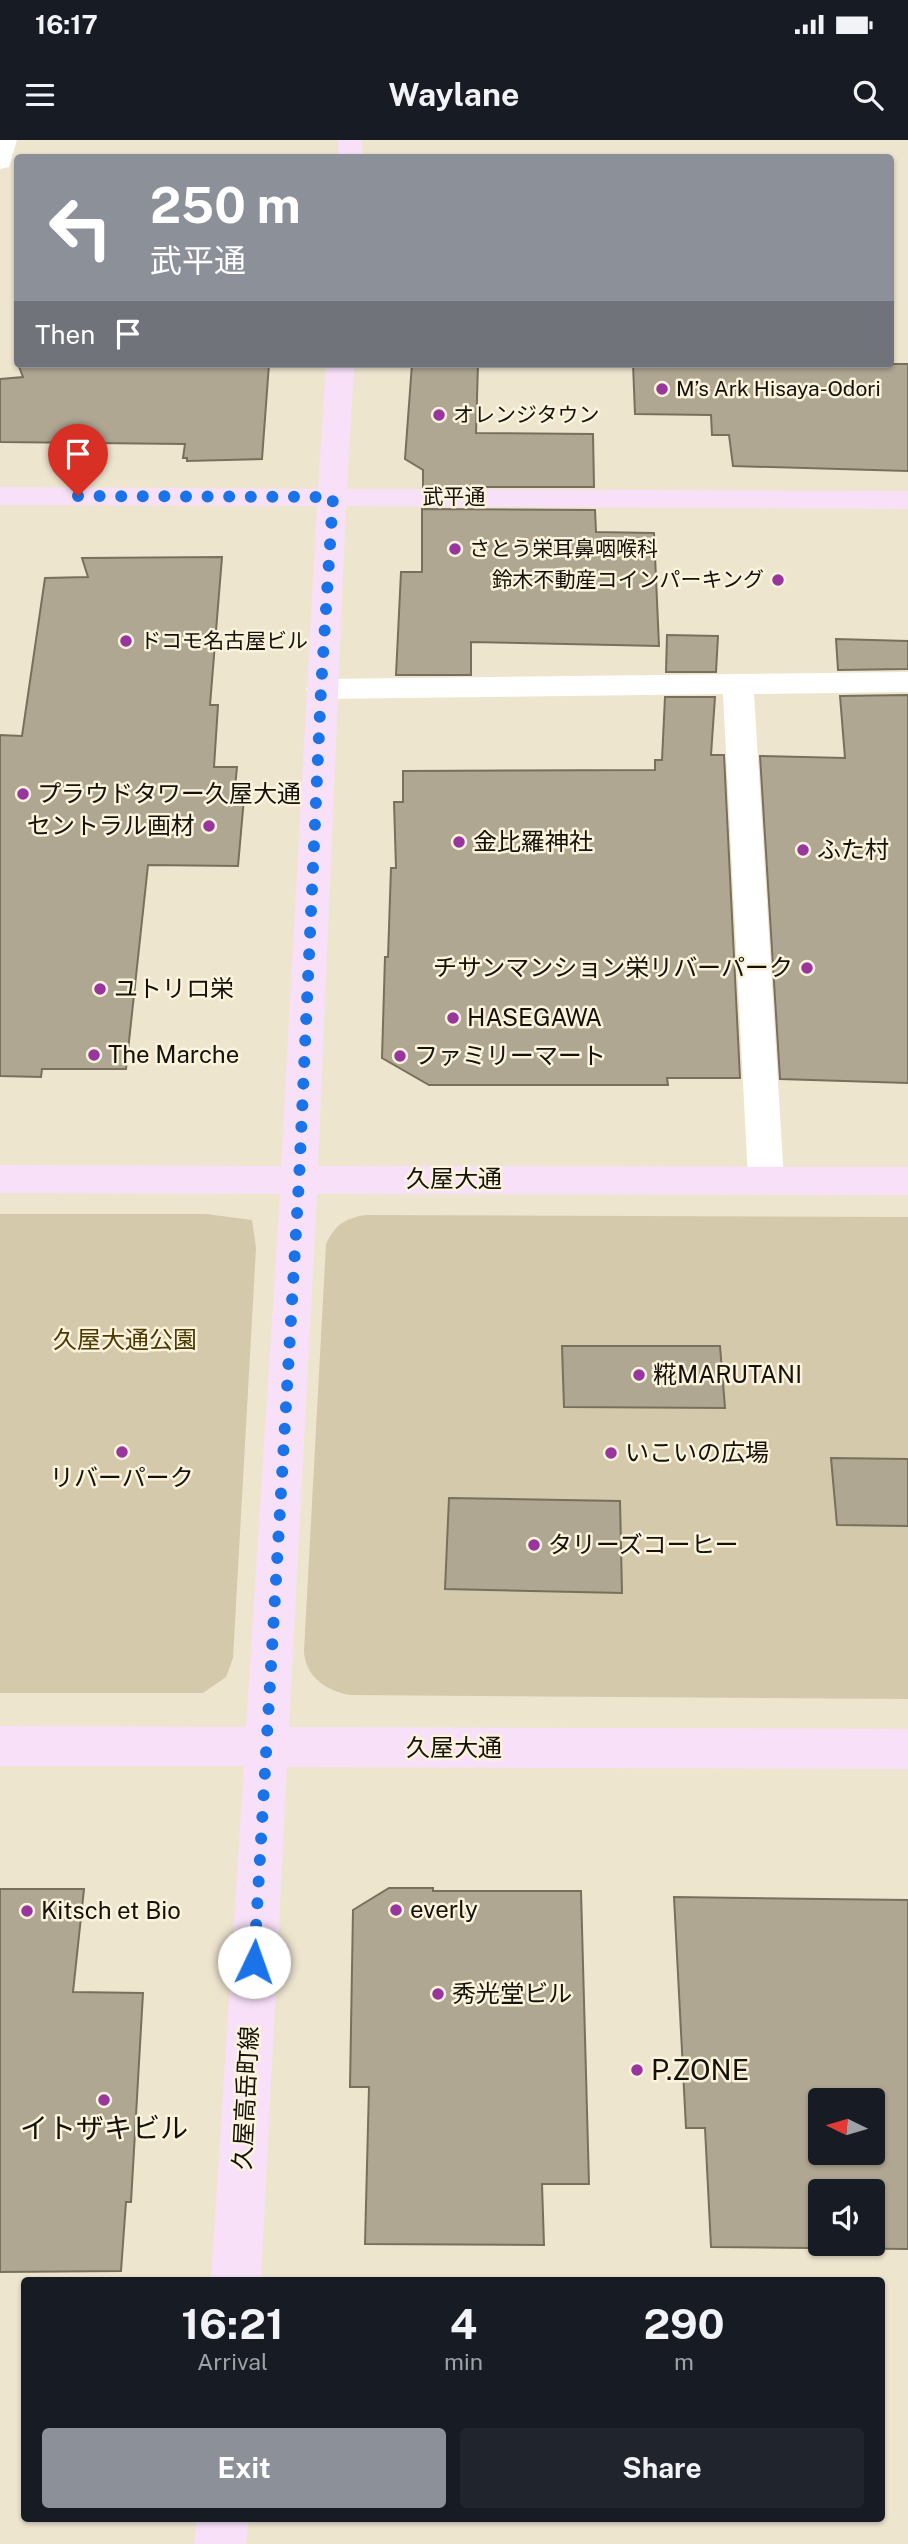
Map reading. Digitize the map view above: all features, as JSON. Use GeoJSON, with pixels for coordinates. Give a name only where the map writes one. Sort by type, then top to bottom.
{"type":"FeatureCollection","features":[{"type":"Feature","properties":{"kind":"street"},"geometry":{"type":"LineString","coordinates":[[0,162],[5,140]]}},
{"type":"Feature","properties":{"kind":"street","name":"久屋高岳町線"},"geometry":{"type":"LineString","coordinates":[[236,2277],[299,1180],[321,689],[340,368]]}},
{"type":"Feature","properties":{"kind":"street","name":"武平通"},"geometry":{"type":"LineString","coordinates":[[0,496],[908,500]]}},
{"type":"Feature","properties":{"kind":"street"},"geometry":{"type":"LineString","coordinates":[[321,689],[908,682]]}},
{"type":"Feature","properties":{"kind":"street"},"geometry":{"type":"LineString","coordinates":[[738,685],[766,1179]]}},
{"type":"Feature","properties":{"kind":"street","name":"久屋大通"},"geometry":{"type":"LineString","coordinates":[[0,1179],[908,1181]]}},
{"type":"Feature","properties":{"kind":"street","name":"久屋大通"},"geometry":{"type":"LineString","coordinates":[[0,1746],[908,1749]]}},
{"type":"Feature","properties":{"kind":"street"},"geometry":{"type":"LineString","coordinates":[[220,2544],[223,2522]]}},
{"type":"Feature","properties":{"kind":"green space","name":"久屋大通公園"},"geometry":{"type":"Polygon","coordinates":[[[0,1214],[206,1214],[252,1220],[256,1248],[233,1658],[226,1677],[203,1693],[0,1693],[0,1214]]]}},
{"type":"Feature","properties":{"kind":"green space","name":"いこいの広場"},"geometry":{"type":"Polygon","coordinates":[[[366,1215],[908,1217],[908,1699],[350,1695],[333,1690],[319,1681],[308,1668],[304,1651],[326,1244],[342,1224],[352,1218],[366,1215]]]}},
{"type":"Feature","properties":{"kind":"building"},"geometry":{"type":"Polygon","coordinates":[[[894,364],[908,364],[908,471],[733,466],[729,435],[712,435],[711,415],[635,414],[633,368],[894,368],[894,364]]]}},
{"type":"Feature","properties":{"kind":"building"},"geometry":{"type":"Polygon","coordinates":[[[20,368],[269,368],[262,459],[187,461],[187,458],[183,458],[185,444],[0,442],[0,379],[23,377],[20,368]]]}},
{"type":"Feature","properties":{"kind":"building","name":"オレンジタウン"},"geometry":{"type":"Polygon","coordinates":[[[412,368],[478,368],[476,433],[593,434],[594,487],[423,487],[423,470],[405,459],[412,368]]]}},
{"type":"Feature","properties":{"kind":"building"},"geometry":{"type":"Polygon","coordinates":[[[422,509],[595,510],[596,532],[654,533],[659,646],[471,642],[471,675],[396,675],[401,572],[422,572],[422,509]]]}},
{"type":"Feature","properties":{"kind":"building"},"geometry":{"type":"Polygon","coordinates":[[[222,557],[210,705],[218,705],[214,767],[237,767],[234,798],[244,798],[238,866],[148,865],[126,1069],[42,1069],[41,1077],[0,1076],[0,735],[22,736],[45,578],[88,577],[82,558],[222,557]]]}},
{"type":"Feature","properties":{"kind":"building"},"geometry":{"type":"Polygon","coordinates":[[[667,635],[718,636],[716,672],[666,672],[667,635]]]}},
{"type":"Feature","properties":{"kind":"building"},"geometry":{"type":"Polygon","coordinates":[[[836,639],[908,641],[908,669],[838,670],[836,639]]]}},
{"type":"Feature","properties":{"kind":"building"},"geometry":{"type":"Polygon","coordinates":[[[908,695],[908,1083],[780,1079],[760,756],[845,758],[840,696],[908,695]]]}},
{"type":"Feature","properties":{"kind":"building"},"geometry":{"type":"Polygon","coordinates":[[[665,697],[715,697],[711,755],[724,755],[740,1078],[667,1078],[668,1085],[429,1085],[382,1058],[391,868],[396,868],[394,802],[403,802],[403,771],[655,770],[655,760],[662,760],[665,697]]]}},
{"type":"Feature","properties":{"kind":"building"},"geometry":{"type":"Polygon","coordinates":[[[562,1346],[720,1346],[725,1408],[564,1407],[562,1346]]]}},
{"type":"Feature","properties":{"kind":"building"},"geometry":{"type":"Polygon","coordinates":[[[831,1458],[908,1459],[908,1526],[837,1525],[831,1458]]]}},
{"type":"Feature","properties":{"kind":"building","name":"タリーズコーヒー"},"geometry":{"type":"Polygon","coordinates":[[[449,1498],[620,1501],[622,1593],[445,1589],[449,1498]]]}},
{"type":"Feature","properties":{"kind":"building"},"geometry":{"type":"Polygon","coordinates":[[[389,1888],[433,1888],[433,1891],[581,1891],[589,2184],[542,2184],[544,2245],[365,2244],[369,2087],[350,2087],[353,1910],[389,1888]]]}},
{"type":"Feature","properties":{"kind":"building"},"geometry":{"type":"Polygon","coordinates":[[[0,1889],[84,1889],[73,1992],[143,1993],[131,2202],[126,2202],[121,2271],[0,2272],[0,1889]]]}},
{"type":"Feature","properties":{"kind":"building"},"geometry":{"type":"Polygon","coordinates":[[[674,1897],[908,1900],[908,2249],[885,2249],[885,2179],[808,2179],[808,2248],[711,2247],[705,2128],[686,2128],[674,1897]]]}},
{"type":"Feature","properties":{"kind":"place","name":"M’s Ark Hisaya-Odori"},"geometry":{"type":"Point","coordinates":[662,389]}},
{"type":"Feature","properties":{"kind":"place","name":"オレンジタウン"},"geometry":{"type":"Point","coordinates":[439,415]}},
{"type":"Feature","properties":{"kind":"place","name":"さとう栄耳鼻咽喉科"},"geometry":{"type":"Point","coordinates":[455,549]}},
{"type":"Feature","properties":{"kind":"place","name":"鈴木不動産コインパーキング"},"geometry":{"type":"Point","coordinates":[778,580]}},
{"type":"Feature","properties":{"kind":"place","name":"ドコモ名古屋ビル"},"geometry":{"type":"Point","coordinates":[126,641]}},
{"type":"Feature","properties":{"kind":"place","name":"プラウドタワー久屋大通"},"geometry":{"type":"Point","coordinates":[23,794]}},
{"type":"Feature","properties":{"kind":"place","name":"セントラル画材"},"geometry":{"type":"Point","coordinates":[209,826]}},
{"type":"Feature","properties":{"kind":"place","name":"金比羅神社"},"geometry":{"type":"Point","coordinates":[459,842]}},
{"type":"Feature","properties":{"kind":"place","name":"ふた村"},"geometry":{"type":"Point","coordinates":[803,850]}},
{"type":"Feature","properties":{"kind":"place","name":"チサンマンション栄リバーパーク"},"geometry":{"type":"Point","coordinates":[807,968]}},
{"type":"Feature","properties":{"kind":"place","name":"ユトリロ栄"},"geometry":{"type":"Point","coordinates":[100,989]}},
{"type":"Feature","properties":{"kind":"place","name":"HASEGAWA"},"geometry":{"type":"Point","coordinates":[453,1018]}},
{"type":"Feature","properties":{"kind":"place","name":"The Marche"},"geometry":{"type":"Point","coordinates":[94,1055]}},
{"type":"Feature","properties":{"kind":"place","name":"ファミリーマート"},"geometry":{"type":"Point","coordinates":[400,1056]}},
{"type":"Feature","properties":{"kind":"place","name":"糀MARUTANI"},"geometry":{"type":"Point","coordinates":[639,1375]}},
{"type":"Feature","properties":{"kind":"place","name":"リバーパーク"},"geometry":{"type":"Point","coordinates":[122,1452]}},
{"type":"Feature","properties":{"kind":"place","name":"いこいの広場"},"geometry":{"type":"Point","coordinates":[611,1453]}},
{"type":"Feature","properties":{"kind":"place","name":"タリーズコーヒー"},"geometry":{"type":"Point","coordinates":[534,1545]}},
{"type":"Feature","properties":{"kind":"place","name":"everly"},"geometry":{"type":"Point","coordinates":[396,1910]}},
{"type":"Feature","properties":{"kind":"place","name":"Kitsch et Bio"},"geometry":{"type":"Point","coordinates":[27,1911]}},
{"type":"Feature","properties":{"kind":"place","name":"秀光堂ビル"},"geometry":{"type":"Point","coordinates":[438,1994]}},
{"type":"Feature","properties":{"kind":"place","name":"P.ZONE"},"geometry":{"type":"Point","coordinates":[637,2070]}},
{"type":"Feature","properties":{"kind":"place","name":"イトザキビル"},"geometry":{"type":"Point","coordinates":[104,2100]}},
{"type":"Feature","properties":{"kind":"route"},"geometry":{"type":"LineString","coordinates":[[78,496],[333,497],[321,689],[299,1180],[254,1962]]}}]}
